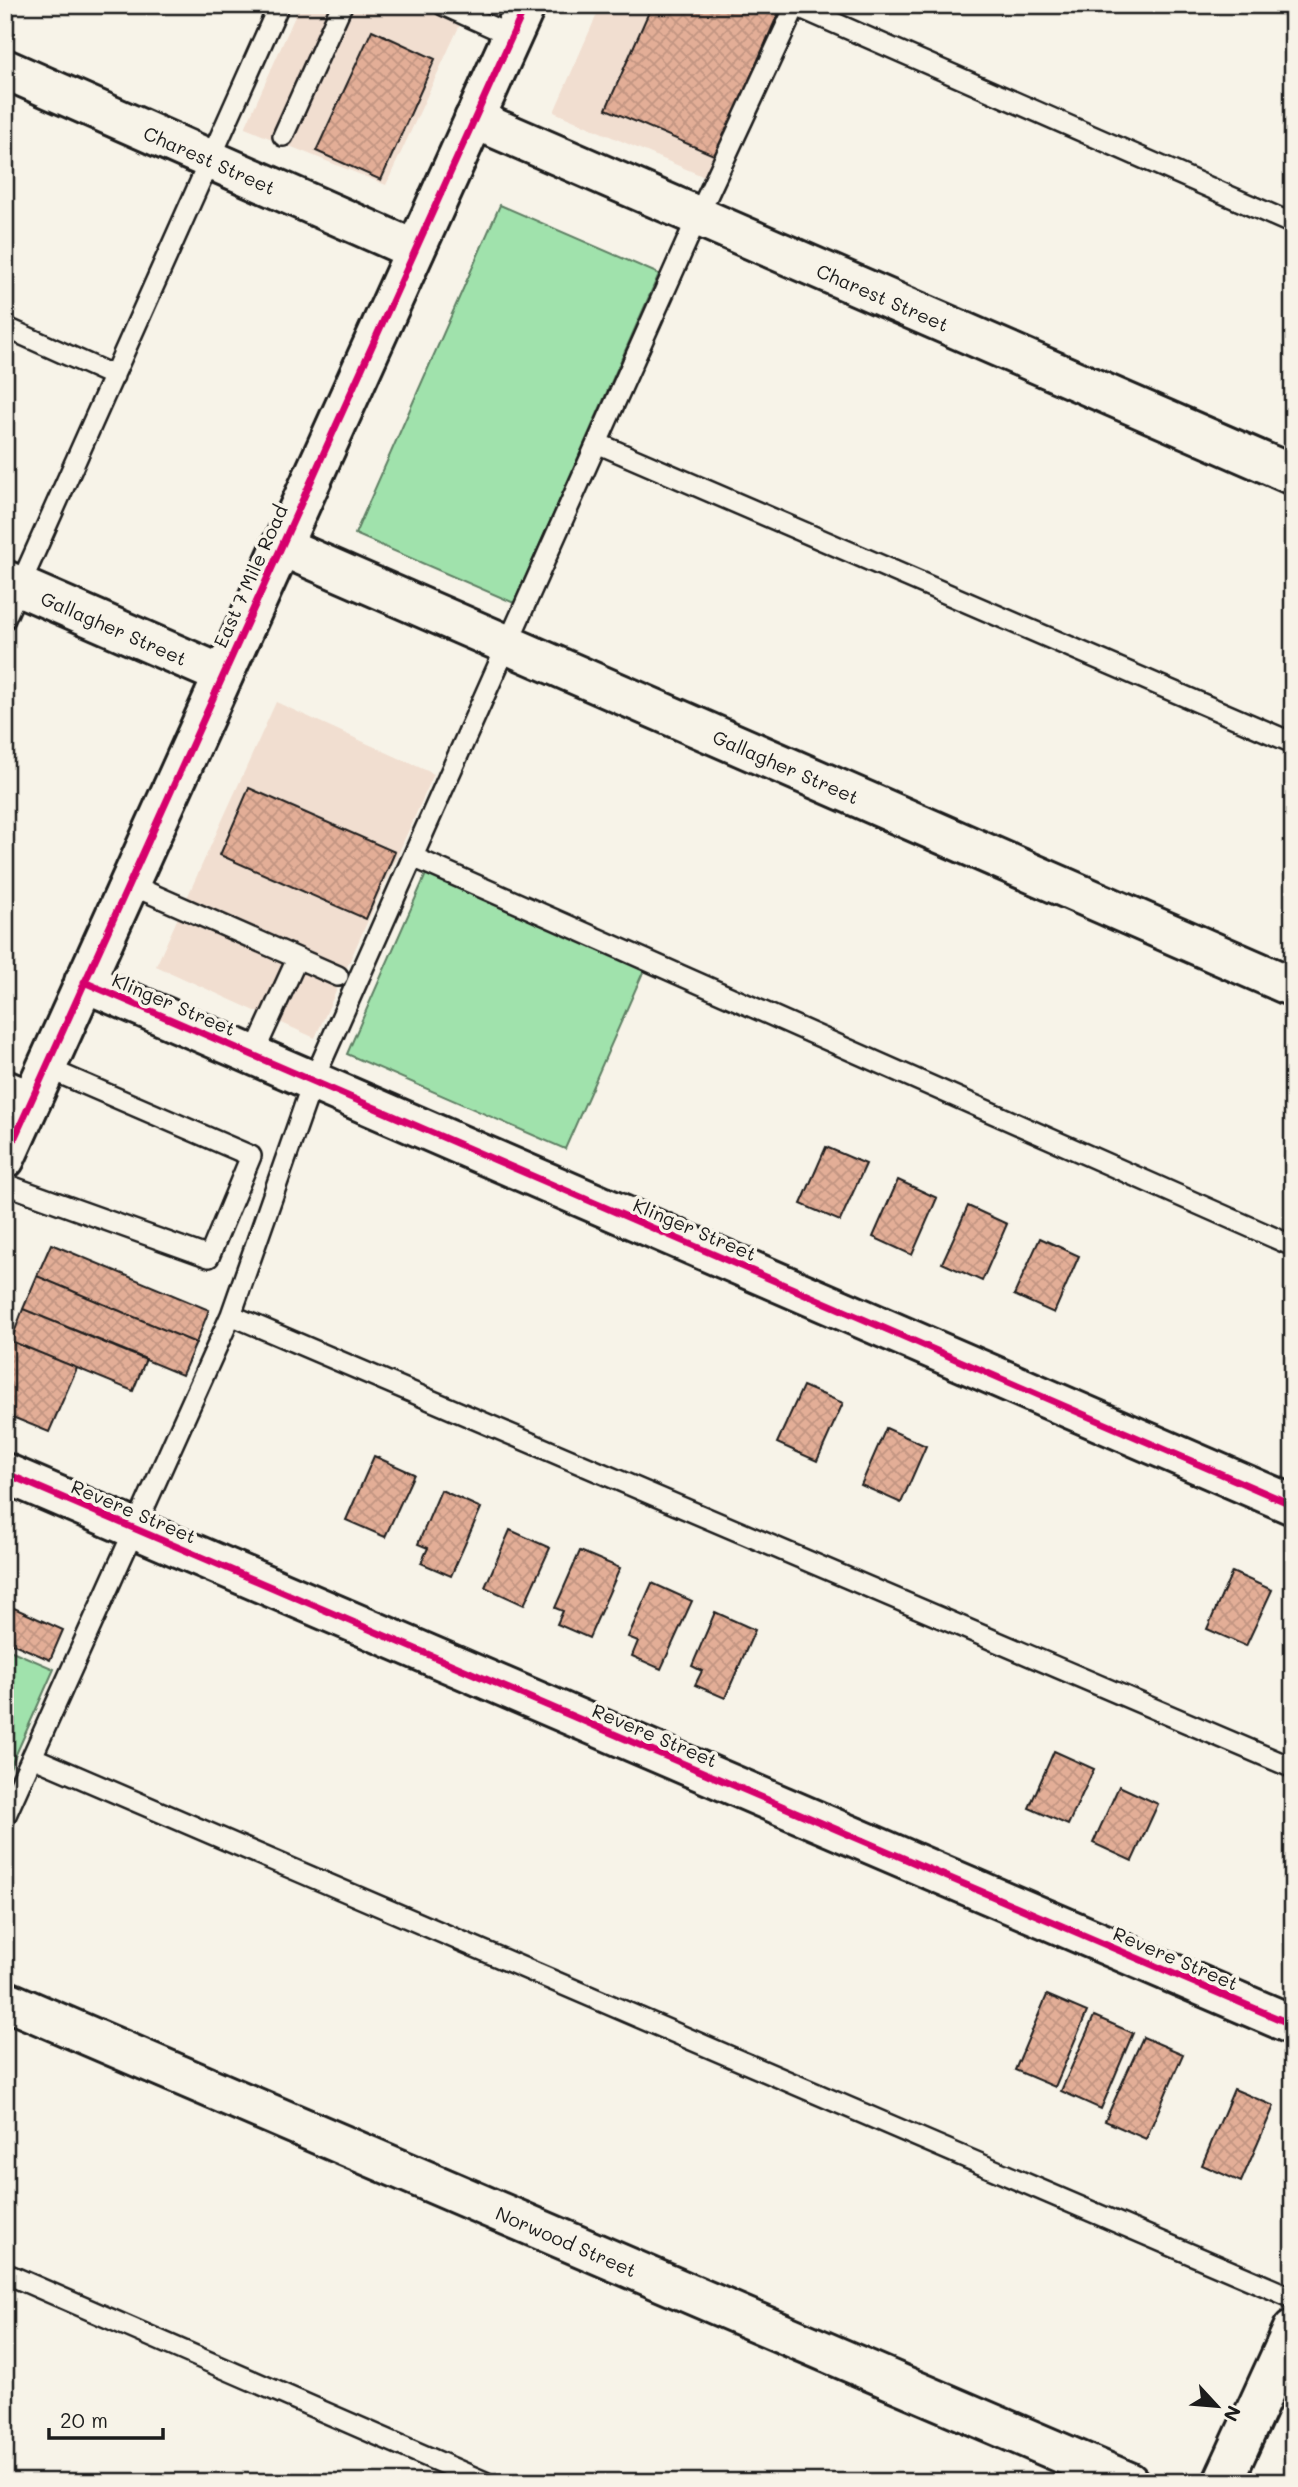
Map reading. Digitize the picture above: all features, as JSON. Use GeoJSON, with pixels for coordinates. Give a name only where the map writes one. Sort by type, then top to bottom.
{"type":"FeatureCollection","features":[{"type":"Feature","properties":{"kind":"street","name":"East 7 Mile Road"},"geometry":{"type":"LineString","coordinates":[[5,1160],[28,1086],[84,982],[519,20]]}},
{"type":"Feature","properties":{"kind":"street","name":"Charest Street"},"geometry":{"type":"LineString","coordinates":[[5,69],[415,250]]}},
{"type":"Feature","properties":{"kind":"street","name":"Charest Street"},"geometry":{"type":"LineString","coordinates":[[474,119],[1293,475]]}},
{"type":"Feature","properties":{"kind":"street","name":"Gallagher Street"},"geometry":{"type":"LineString","coordinates":[[281,546],[1293,988]]}},
{"type":"Feature","properties":{"kind":"street","name":"Gallagher Street"},"geometry":{"type":"LineString","coordinates":[[10,595],[223,676]]}},
{"type":"Feature","properties":{"kind":"street","name":"Klinger Street"},"geometry":{"type":"LineString","coordinates":[[84,982],[1293,1506]]}},
{"type":"Feature","properties":{"kind":"street","name":"Revere Street"},"geometry":{"type":"LineString","coordinates":[[5,1474],[1293,2025]]}},
{"type":"Feature","properties":{"kind":"street","name":"Norwood Street"},"geometry":{"type":"LineString","coordinates":[[5,2000],[1129,2482]]}},
{"type":"Feature","properties":{"kind":"street"},"geometry":{"type":"LineString","coordinates":[[1223,2482],[1293,2329]]}},
{"type":"Feature","properties":{"kind":"lane"},"geometry":{"type":"LineString","coordinates":[[10,595],[114,376],[279,5]]}},
{"type":"Feature","properties":{"kind":"lane"},"geometry":{"type":"LineString","coordinates":[[283,136],[342,5]]}},
{"type":"Feature","properties":{"kind":"lane"},"geometry":{"type":"LineString","coordinates":[[443,5],[519,20]]}},
{"type":"Feature","properties":{"kind":"lane"},"geometry":{"type":"LineString","coordinates":[[5,1816],[231,1315],[313,1081],[698,216],[796,6],[1293,224]]}},
{"type":"Feature","properties":{"kind":"lane"},"geometry":{"type":"LineString","coordinates":[[5,327],[114,376]]}},
{"type":"Feature","properties":{"kind":"lane"},"geometry":{"type":"LineString","coordinates":[[597,443],[1293,743]]}},
{"type":"Feature","properties":{"kind":"lane"},"geometry":{"type":"LineString","coordinates":[[413,857],[1293,1246]]}},
{"type":"Feature","properties":{"kind":"lane"},"geometry":{"type":"LineString","coordinates":[[129,884],[338,976]]}},
{"type":"Feature","properties":{"kind":"lane"},"geometry":{"type":"LineString","coordinates":[[253,1055],[297,959]]}},
{"type":"Feature","properties":{"kind":"lane"},"geometry":{"type":"LineString","coordinates":[[5,1184],[209,1257],[251,1156],[28,1086]]}},
{"type":"Feature","properties":{"kind":"lane"},"geometry":{"type":"LineString","coordinates":[[231,1315],[1293,1768]]}},
{"type":"Feature","properties":{"kind":"lane"},"geometry":{"type":"LineString","coordinates":[[32,1757],[1293,2298]]}},
{"type":"Feature","properties":{"kind":"lane"},"geometry":{"type":"LineString","coordinates":[[5,2273],[485,2482]]}},
{"type":"Feature","properties":{"kind":"shaded area"},"geometry":{"type":"Polygon","coordinates":[[[300,5],[469,5],[386,185],[245,128],[300,5]]]}},
{"type":"Feature","properties":{"kind":"shaded area"},"geometry":{"type":"Polygon","coordinates":[[[601,5],[782,5],[707,178],[554,112],[601,5]]]}},
{"type":"Feature","properties":{"kind":"shaded area"},"geometry":{"type":"Polygon","coordinates":[[[276,702],[434,774],[315,1038],[156,966],[276,702]]]}},
{"type":"Feature","properties":{"kind":"green space"},"geometry":{"type":"Polygon","coordinates":[[[500,205],[659,274],[514,603],[355,534],[500,205]]]}},
{"type":"Feature","properties":{"kind":"green space"},"geometry":{"type":"Polygon","coordinates":[[[430,865],[648,961],[565,1149],[347,1054],[430,865]]]}},
{"type":"Feature","properties":{"kind":"green space"},"geometry":{"type":"Polygon","coordinates":[[[5,1648],[54,1669],[5,1779],[5,1648]]]}},
{"type":"Feature","properties":{"kind":"building"},"geometry":{"type":"Polygon","coordinates":[[[652,5],[782,5],[716,156],[606,109],[652,5]]]}},
{"type":"Feature","properties":{"kind":"building"},"geometry":{"type":"Polygon","coordinates":[[[372,30],[435,59],[381,180],[316,151],[372,30]]]}},
{"type":"Feature","properties":{"kind":"building"},"geometry":{"type":"Polygon","coordinates":[[[249,788],[395,852],[366,919],[220,855],[249,788]]]}},
{"type":"Feature","properties":{"kind":"building"},"geometry":{"type":"Polygon","coordinates":[[[826,1147],[866,1164],[840,1221],[801,1204],[826,1147]]]}},
{"type":"Feature","properties":{"kind":"building"},"geometry":{"type":"Polygon","coordinates":[[[898,1180],[937,1198],[912,1255],[873,1237],[898,1180]]]}},
{"type":"Feature","properties":{"kind":"building"},"geometry":{"type":"Polygon","coordinates":[[[968,1206],[1007,1224],[982,1281],[942,1263],[968,1206]]]}},
{"type":"Feature","properties":{"kind":"building"},"geometry":{"type":"Polygon","coordinates":[[[1040,1238],[1079,1256],[1054,1313],[1014,1295],[1040,1238]]]}},
{"type":"Feature","properties":{"kind":"building"},"geometry":{"type":"Polygon","coordinates":[[[51,1244],[209,1310],[196,1343],[37,1276],[51,1244]]]}},
{"type":"Feature","properties":{"kind":"building"},"geometry":{"type":"Polygon","coordinates":[[[37,1276],[196,1343],[182,1375],[23,1309],[37,1276]]]}},
{"type":"Feature","properties":{"kind":"building"},"geometry":{"type":"Polygon","coordinates":[[[23,1309],[146,1359],[133,1391],[11,1341],[23,1309]]]}},
{"type":"Feature","properties":{"kind":"building"},"geometry":{"type":"Polygon","coordinates":[[[11,1341],[77,1368],[49,1432],[5,1414],[5,1353],[11,1341]]]}},
{"type":"Feature","properties":{"kind":"building"},"geometry":{"type":"Polygon","coordinates":[[[803,1386],[843,1403],[817,1461],[777,1443],[803,1386]]]}},
{"type":"Feature","properties":{"kind":"building"},"geometry":{"type":"Polygon","coordinates":[[[886,1428],[926,1446],[901,1503],[861,1485],[886,1428]]]}},
{"type":"Feature","properties":{"kind":"building"},"geometry":{"type":"Polygon","coordinates":[[[374,1456],[414,1474],[385,1537],[346,1520],[374,1456]]]}},
{"type":"Feature","properties":{"kind":"building"},"geometry":{"type":"Polygon","coordinates":[[[441,1490],[481,1508],[451,1576],[421,1563],[428,1548],[418,1544],[441,1490]]]}},
{"type":"Feature","properties":{"kind":"building"},"geometry":{"type":"Polygon","coordinates":[[[510,1530],[550,1548],[524,1605],[485,1587],[510,1530]]]}},
{"type":"Feature","properties":{"kind":"building"},"geometry":{"type":"Polygon","coordinates":[[[580,1551],[620,1568],[589,1638],[557,1624],[563,1611],[555,1608],[580,1551]]]}},
{"type":"Feature","properties":{"kind":"building"},"geometry":{"type":"Polygon","coordinates":[[[1232,1572],[1272,1590],[1246,1646],[1207,1629],[1232,1572]]]}},
{"type":"Feature","properties":{"kind":"building"},"geometry":{"type":"Polygon","coordinates":[[[652,1583],[692,1601],[661,1669],[632,1656],[638,1641],[628,1637],[652,1583]]]}},
{"type":"Feature","properties":{"kind":"building"},"geometry":{"type":"Polygon","coordinates":[[[5,1604],[63,1630],[50,1660],[5,1640],[5,1604]]]}},
{"type":"Feature","properties":{"kind":"building"},"geometry":{"type":"Polygon","coordinates":[[[715,1612],[755,1630],[725,1698],[695,1685],[702,1671],[692,1666],[715,1612]]]}},
{"type":"Feature","properties":{"kind":"building"},"geometry":{"type":"Polygon","coordinates":[[[1054,1751],[1094,1769],[1068,1825],[1029,1808],[1054,1751]]]}},
{"type":"Feature","properties":{"kind":"building"},"geometry":{"type":"Polygon","coordinates":[[[1119,1786],[1158,1804],[1132,1861],[1093,1843],[1119,1786]]]}},
{"type":"Feature","properties":{"kind":"building"},"geometry":{"type":"Polygon","coordinates":[[[1047,1995],[1087,2012],[1055,2087],[1015,2070],[1047,1995]]]}},
{"type":"Feature","properties":{"kind":"building"},"geometry":{"type":"Polygon","coordinates":[[[1094,2016],[1133,2033],[1101,2109],[1061,2091],[1094,2016]]]}},
{"type":"Feature","properties":{"kind":"building"},"geometry":{"type":"Polygon","coordinates":[[[1143,2037],[1183,2054],[1146,2139],[1105,2121],[1143,2037]]]}},
{"type":"Feature","properties":{"kind":"building"},"geometry":{"type":"Polygon","coordinates":[[[1234,2089],[1274,2106],[1241,2182],[1202,2165],[1234,2089]]]}},
{"type":"Feature","properties":{"kind":"cycle path"},"geometry":{"type":"LineString","coordinates":[[5,1159],[526,5]]}},
{"type":"Feature","properties":{"kind":"cycle path"},"geometry":{"type":"LineString","coordinates":[[84,982],[1293,1505]]}},
{"type":"Feature","properties":{"kind":"cycle path"},"geometry":{"type":"LineString","coordinates":[[5,1473],[1293,2025]]}}]}
